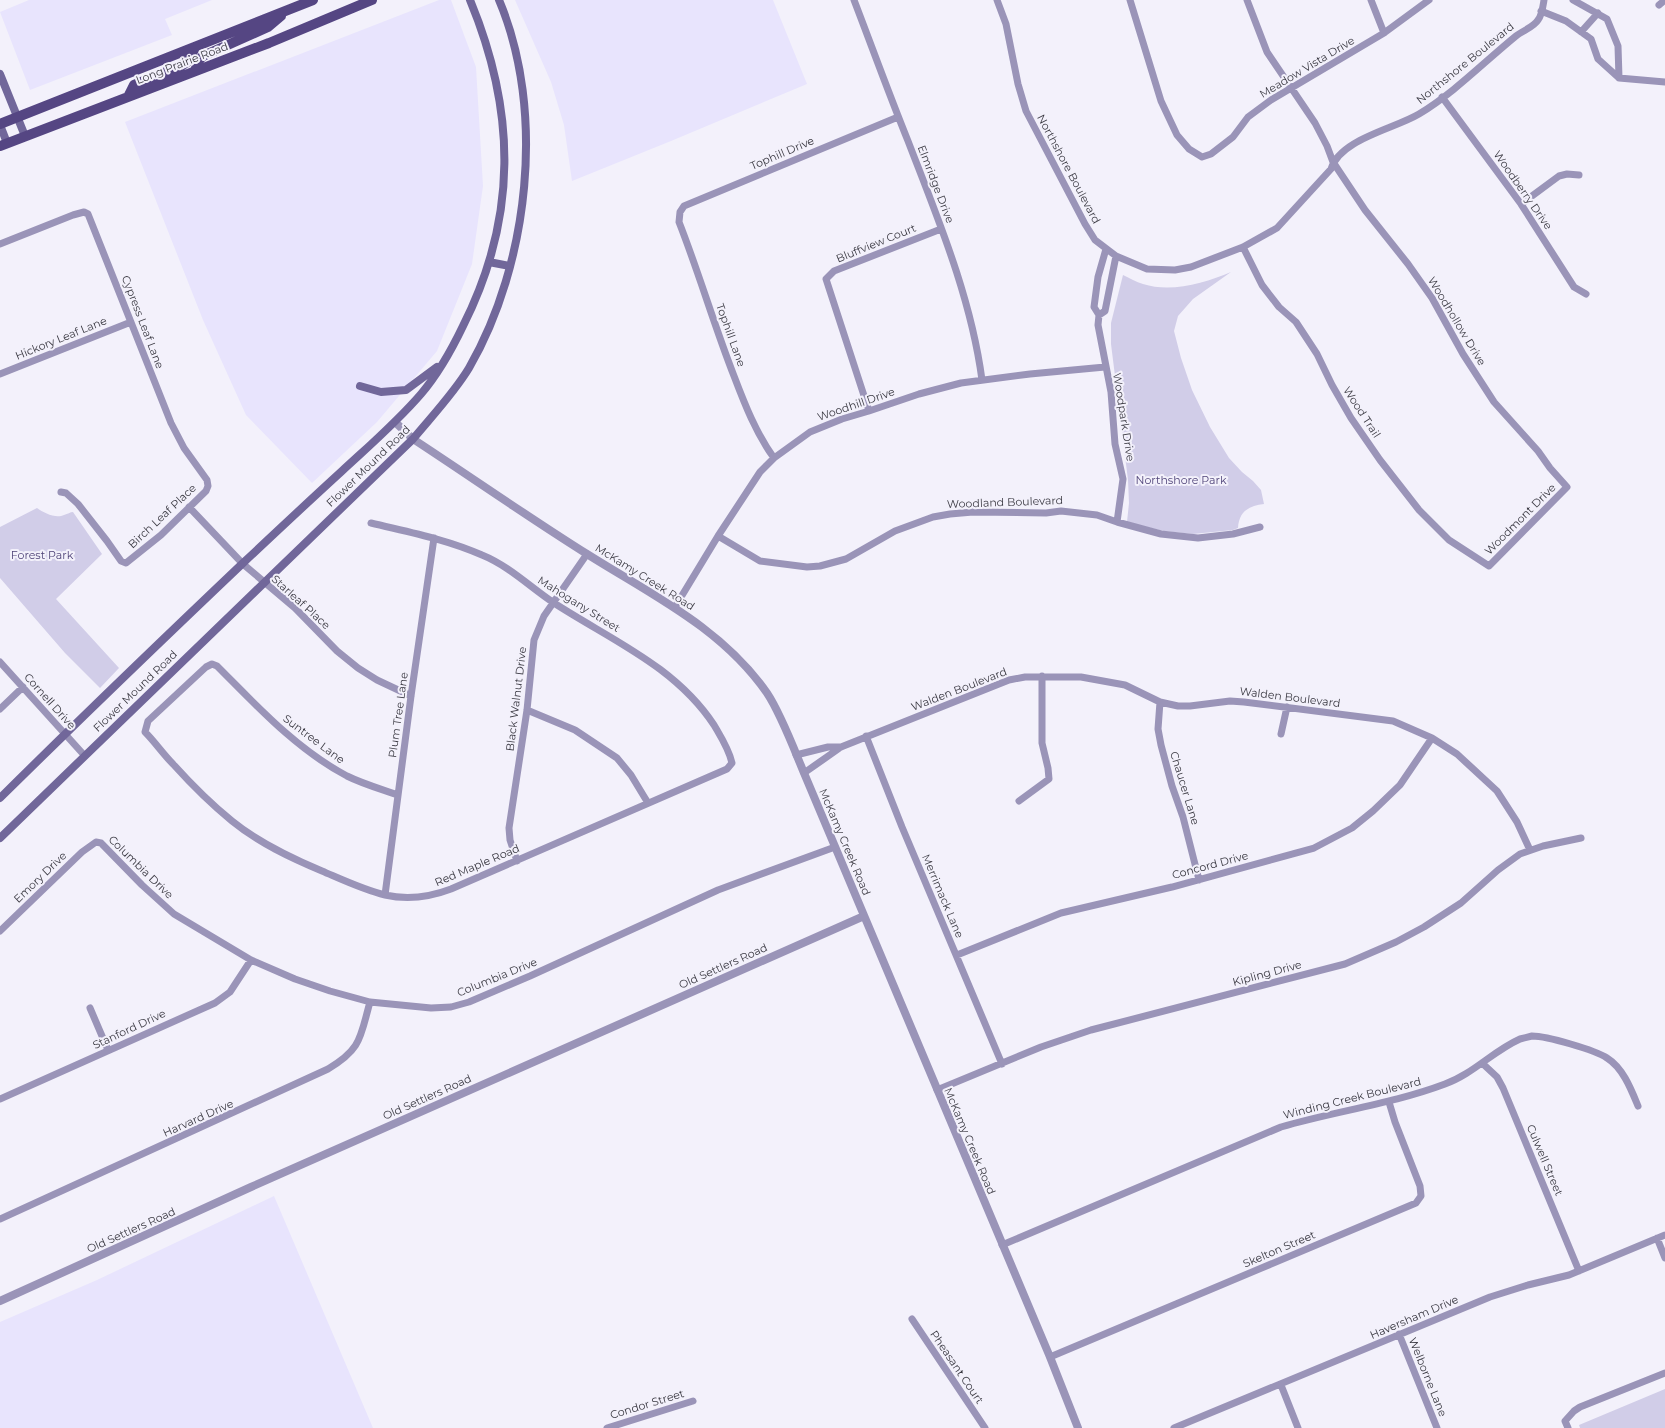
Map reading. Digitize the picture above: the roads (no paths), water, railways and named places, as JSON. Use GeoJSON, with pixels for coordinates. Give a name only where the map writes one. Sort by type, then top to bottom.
{"type":"FeatureCollection","features":[{"type":"Feature","properties":{"kind":"main road","name":"Long Prairie Road"},"geometry":{"type":"LineString","coordinates":[[0,125],[313,0]]}},
{"type":"Feature","properties":{"kind":"main road","name":"Long Prairie Road"},"geometry":{"type":"LineString","coordinates":[[3,145],[301,30],[372,0]]}},
{"type":"Feature","properties":{"kind":"main road","name":"Flower Mound Road"},"geometry":{"type":"LineString","coordinates":[[0,798],[243,564],[394,422],[422,392],[443,363],[474,304],[490,262],[499,217],[505,166],[505,136],[495,75],[488,45],[470,0]]}},
{"type":"Feature","properties":{"kind":"main road","name":"Flower Mound Road"},"geometry":{"type":"LineString","coordinates":[[0,838],[84,755],[413,439],[444,402],[469,368],[494,318],[510,266],[523,202],[526,153],[525,100],[515,47],[499,0]]}},
{"type":"Feature","properties":{"kind":"main road"},"geometry":{"type":"LineString","coordinates":[[195,71],[199,60],[203,56],[268,27],[286,11]]}},
{"type":"Feature","properties":{"kind":"main road"},"geometry":{"type":"LineString","coordinates":[[128,97],[134,85],[181,66],[187,62],[196,48]]}},
{"type":"Feature","properties":{"kind":"main road"},"geometry":{"type":"LineString","coordinates":[[0,74],[25,136]]}},
{"type":"Feature","properties":{"kind":"main road"},"geometry":{"type":"LineString","coordinates":[[0,125],[3,145]]}},
{"type":"Feature","properties":{"kind":"main road"},"geometry":{"type":"LineString","coordinates":[[490,262],[510,266]]}},
{"type":"Feature","properties":{"kind":"main road"},"geometry":{"type":"LineString","coordinates":[[360,386],[381,392],[406,390],[443,363]]}},
{"type":"Feature","properties":{"kind":"street","name":"Elmridge Drive"},"geometry":{"type":"LineString","coordinates":[[854,0],[938,218],[969,311],[982,380]]}},
{"type":"Feature","properties":{"kind":"street","name":"Northshore Boulevard"},"geometry":{"type":"LineString","coordinates":[[997,0],[1006,24],[1018,84],[1026,111],[1085,224],[1095,240],[1116,256],[1147,269],[1175,270],[1191,267],[1243,247],[1277,228],[1305,195],[1331,168],[1333,162],[1351,145],[1419,114],[1517,35],[1538,21],[1542,11]]}},
{"type":"Feature","properties":{"kind":"street","name":"Meadow Vista Drive"},"geometry":{"type":"LineString","coordinates":[[1130,0],[1161,101],[1177,135],[1188,149],[1202,158],[1211,154],[1233,137],[1248,117],[1271,100],[1292,89],[1384,33],[1428,0]]}},
{"type":"Feature","properties":{"kind":"street","name":"Woodhollow Drive"},"geometry":{"type":"LineString","coordinates":[[1247,0],[1267,52],[1315,123],[1327,146],[1333,162],[1364,210],[1408,264],[1432,298],[1462,354],[1494,402],[1538,451],[1550,468],[1567,487]]}},
{"type":"Feature","properties":{"kind":"street"},"geometry":{"type":"LineString","coordinates":[[1371,0],[1384,33]]}},
{"type":"Feature","properties":{"kind":"street"},"geometry":{"type":"LineString","coordinates":[[1544,0],[1542,11],[1566,21],[1591,39],[1598,59],[1620,78],[1665,82]]}},
{"type":"Feature","properties":{"kind":"street"},"geometry":{"type":"LineString","coordinates":[[1573,0],[1607,19],[1618,46],[1620,78]]}},
{"type":"Feature","properties":{"kind":"street"},"geometry":{"type":"LineString","coordinates":[[1581,32],[1598,13]]}},
{"type":"Feature","properties":{"kind":"street","name":"Woodberry Drive"},"geometry":{"type":"LineString","coordinates":[[1442,97],[1521,204],[1574,287],[1586,294]]}},
{"type":"Feature","properties":{"kind":"street","name":"Tophill Drive"},"geometry":{"type":"LineString","coordinates":[[680,215],[680,212],[684,206],[898,117]]}},
{"type":"Feature","properties":{"kind":"street"},"geometry":{"type":"LineString","coordinates":[[1521,204],[1559,176],[1567,174],[1579,175]]}},
{"type":"Feature","properties":{"kind":"street","name":"Cypress Leaf Lane"},"geometry":{"type":"LineString","coordinates":[[0,244],[73,215],[84,212],[88,214],[171,423],[180,441]]}},
{"type":"Feature","properties":{"kind":"street","name":"Tophill Lane"},"geometry":{"type":"LineString","coordinates":[[680,215],[679,222],[735,379],[759,435],[774,458]]}},
{"type":"Feature","properties":{"kind":"street","name":"Bluffview Court"},"geometry":{"type":"LineString","coordinates":[[869,411],[826,279],[834,271],[941,229]]}},
{"type":"Feature","properties":{"kind":"street","name":"Wood Trail"},"geometry":{"type":"LineString","coordinates":[[1243,247],[1262,285],[1279,307],[1296,322],[1317,354],[1332,385],[1351,418],[1380,460],[1420,510],[1449,540],[1489,566]]}},
{"type":"Feature","properties":{"kind":"street","name":"Woodpark Drive"},"geometry":{"type":"LineString","coordinates":[[1106,249],[1094,297],[1094,307],[1099,315],[1098,324],[1111,392],[1115,444],[1123,479],[1117,522]]}},
{"type":"Feature","properties":{"kind":"street","name":"Woodpark Drive"},"geometry":{"type":"LineString","coordinates":[[1099,315],[1105,311],[1116,256]]}},
{"type":"Feature","properties":{"kind":"street","name":"Hickory Leaf Lane"},"geometry":{"type":"LineString","coordinates":[[0,374],[131,322]]}},
{"type":"Feature","properties":{"kind":"street","name":"Woodhill Drive"},"geometry":{"type":"LineString","coordinates":[[675,607],[718,536],[760,472],[774,458],[810,432],[842,419],[919,394],[961,383],[1030,374],[1105,367]]}},
{"type":"Feature","properties":{"kind":"street","name":"McKamy Creek Road"},"geometry":{"type":"LineString","coordinates":[[394,422],[413,439],[587,554],[675,607],[727,647],[768,694],[804,773],[1050,1357],[1078,1428]]}},
{"type":"Feature","properties":{"kind":"street","name":"Birch Leaf Place"},"geometry":{"type":"LineString","coordinates":[[61,492],[66,492],[78,504],[121,561],[126,563],[161,535],[206,491],[208,486],[207,480],[180,441]]}},
{"type":"Feature","properties":{"kind":"street","name":"Woodmont Drive"},"geometry":{"type":"LineString","coordinates":[[1489,566],[1567,487]]}},
{"type":"Feature","properties":{"kind":"street","name":"Starleaf Place"},"geometry":{"type":"LineString","coordinates":[[189,507],[243,564],[295,608],[337,651],[358,668],[377,680],[411,696]]}},
{"type":"Feature","properties":{"kind":"street","name":"Woodland Boulevard"},"geometry":{"type":"LineString","coordinates":[[718,536],[760,561],[807,568],[846,559],[896,531],[933,517],[950,514],[973,512],[1046,513],[1061,511],[1097,515],[1161,534],[1198,538],[1233,534],[1260,527]]}},
{"type":"Feature","properties":{"kind":"street","name":"Mahogany Street"},"geometry":{"type":"LineString","coordinates":[[371,523],[434,538],[482,555],[508,570],[554,603],[621,643],[662,671],[684,689],[702,707],[721,737],[732,763]]}},
{"type":"Feature","properties":{"kind":"street","name":"Plum Tree Lane"},"geometry":{"type":"LineString","coordinates":[[385,895],[411,696],[434,538]]}},
{"type":"Feature","properties":{"kind":"street","name":"Black Walnut Drive"},"geometry":{"type":"LineString","coordinates":[[517,861],[510,840],[509,828],[528,710],[534,640],[544,616],[587,554]]}},
{"type":"Feature","properties":{"kind":"street","name":"Cornell Drive"},"geometry":{"type":"LineString","coordinates":[[0,662],[84,755]]}},
{"type":"Feature","properties":{"kind":"street","name":"Red Maple Road"},"geometry":{"type":"LineString","coordinates":[[212,664],[206,667],[148,721],[145,732],[197,789],[233,822],[265,843],[294,859],[352,884],[385,895],[412,897],[439,894],[727,769],[732,763]]}},
{"type":"Feature","properties":{"kind":"street","name":"Suntree Lane"},"geometry":{"type":"LineString","coordinates":[[212,664],[217,666],[278,726],[314,754],[365,784],[398,795]]}},
{"type":"Feature","properties":{"kind":"street"},"geometry":{"type":"LineString","coordinates":[[1019,801],[1048,780],[1048,768],[1042,743],[1042,676]]}},
{"type":"Feature","properties":{"kind":"street","name":"Walden Boulevard"},"geometry":{"type":"LineString","coordinates":[[804,773],[842,747],[866,736],[900,724],[1009,680],[1042,676],[1081,676],[1125,685],[1160,702],[1178,706],[1237,701],[1393,721],[1432,738],[1457,754],[1497,791],[1517,822],[1530,850]]}},
{"type":"Feature","properties":{"kind":"street"},"geometry":{"type":"LineString","coordinates":[[0,709],[23,687]]}},
{"type":"Feature","properties":{"kind":"street","name":"Chaucer Lane"},"geometry":{"type":"LineString","coordinates":[[1160,702],[1158,729],[1160,745],[1183,817],[1198,880]]}},
{"type":"Feature","properties":{"kind":"street"},"geometry":{"type":"LineString","coordinates":[[1281,734],[1287,707]]}},
{"type":"Feature","properties":{"kind":"street"},"geometry":{"type":"LineString","coordinates":[[528,710],[575,730],[617,758],[631,775],[648,803]]}},
{"type":"Feature","properties":{"kind":"street","name":"Merrimack Lane"},"geometry":{"type":"LineString","coordinates":[[866,736],[902,827],[1002,1064]]}},
{"type":"Feature","properties":{"kind":"street","name":"Concord Drive"},"geometry":{"type":"LineString","coordinates":[[956,955],[1061,913],[1198,880],[1314,848],[1352,828],[1373,811],[1400,785],[1432,738]]}},
{"type":"Feature","properties":{"kind":"street","name":"Walden Boulevard"},"geometry":{"type":"LineString","coordinates":[[796,755],[828,747],[842,747]]}},
{"type":"Feature","properties":{"kind":"street","name":"Kipling Drive"},"geometry":{"type":"LineString","coordinates":[[937,1090],[1041,1047],[1091,1030],[1352,961],[1396,942],[1424,927],[1461,903],[1498,870],[1520,854],[1530,850],[1581,838]]}},
{"type":"Feature","properties":{"kind":"street","name":"Columbia Drive"},"geometry":{"type":"LineString","coordinates":[[96,842],[101,843],[142,885],[174,914],[251,960],[330,991],[370,1002],[431,1008],[451,1007],[469,1002],[530,976],[718,890],[835,847]]}},
{"type":"Feature","properties":{"kind":"street","name":"Emory Drive"},"geometry":{"type":"LineString","coordinates":[[0,931],[82,852],[96,842]]}},
{"type":"Feature","properties":{"kind":"street","name":"Old Settlers Road"},"geometry":{"type":"LineString","coordinates":[[0,1301],[272,1178],[864,916]]}},
{"type":"Feature","properties":{"kind":"street","name":"Stanford Drive"},"geometry":{"type":"LineString","coordinates":[[0,1099],[224,997],[236,984],[251,960]]}},
{"type":"Feature","properties":{"kind":"street","name":"Harvard Drive"},"geometry":{"type":"LineString","coordinates":[[0,1219],[328,1069],[349,1056],[355,1048],[360,1038],[370,1002]]}},
{"type":"Feature","properties":{"kind":"street"},"geometry":{"type":"LineString","coordinates":[[90,1008],[108,1050]]}},
{"type":"Feature","properties":{"kind":"street","name":"Winding Creek Boulevard"},"geometry":{"type":"LineString","coordinates":[[1002,1244],[1281,1127],[1308,1119],[1389,1102],[1446,1084],[1482,1063],[1501,1049],[1521,1039],[1532,1036],[1576,1046],[1607,1058],[1617,1067],[1629,1085],[1638,1106]]}},
{"type":"Feature","properties":{"kind":"street","name":"Culwell Street"},"geometry":{"type":"LineString","coordinates":[[1482,1063],[1497,1077],[1503,1088],[1579,1271]]}},
{"type":"Feature","properties":{"kind":"street","name":"Skelton Street"},"geometry":{"type":"LineString","coordinates":[[1050,1357],[1416,1203],[1421,1196],[1420,1186],[1395,1122],[1389,1102]]}},
{"type":"Feature","properties":{"kind":"street","name":"Haversham Drive"},"geometry":{"type":"LineString","coordinates":[[1174,1428],[1281,1385],[1399,1334],[1490,1297],[1528,1285],[1569,1275],[1665,1235]]}},
{"type":"Feature","properties":{"kind":"street"},"geometry":{"type":"LineString","coordinates":[[1657,1238],[1665,1258]]}},
{"type":"Feature","properties":{"kind":"street","name":"Pheasant Court"},"geometry":{"type":"LineString","coordinates":[[912,1319],[985,1428]]}},
{"type":"Feature","properties":{"kind":"street","name":"Welborne Lane"},"geometry":{"type":"LineString","coordinates":[[1399,1334],[1437,1428]]}},
{"type":"Feature","properties":{"kind":"street"},"geometry":{"type":"LineString","coordinates":[[1567,1425],[1574,1411],[1580,1407],[1665,1373]]}},
{"type":"Feature","properties":{"kind":"street"},"geometry":{"type":"LineString","coordinates":[[1281,1385],[1298,1428]]}},
{"type":"Feature","properties":{"kind":"street","name":"Condor Street"},"geometry":{"type":"LineString","coordinates":[[607,1428],[693,1401]]}},
{"type":"Feature","properties":{"kind":"park label","name":"Northshore Park"},"geometry":{"type":"Point","coordinates":[1181,480]}},
{"type":"Feature","properties":{"kind":"park label","name":"Forest Park"},"geometry":{"type":"Point","coordinates":[42,555]}}]}
